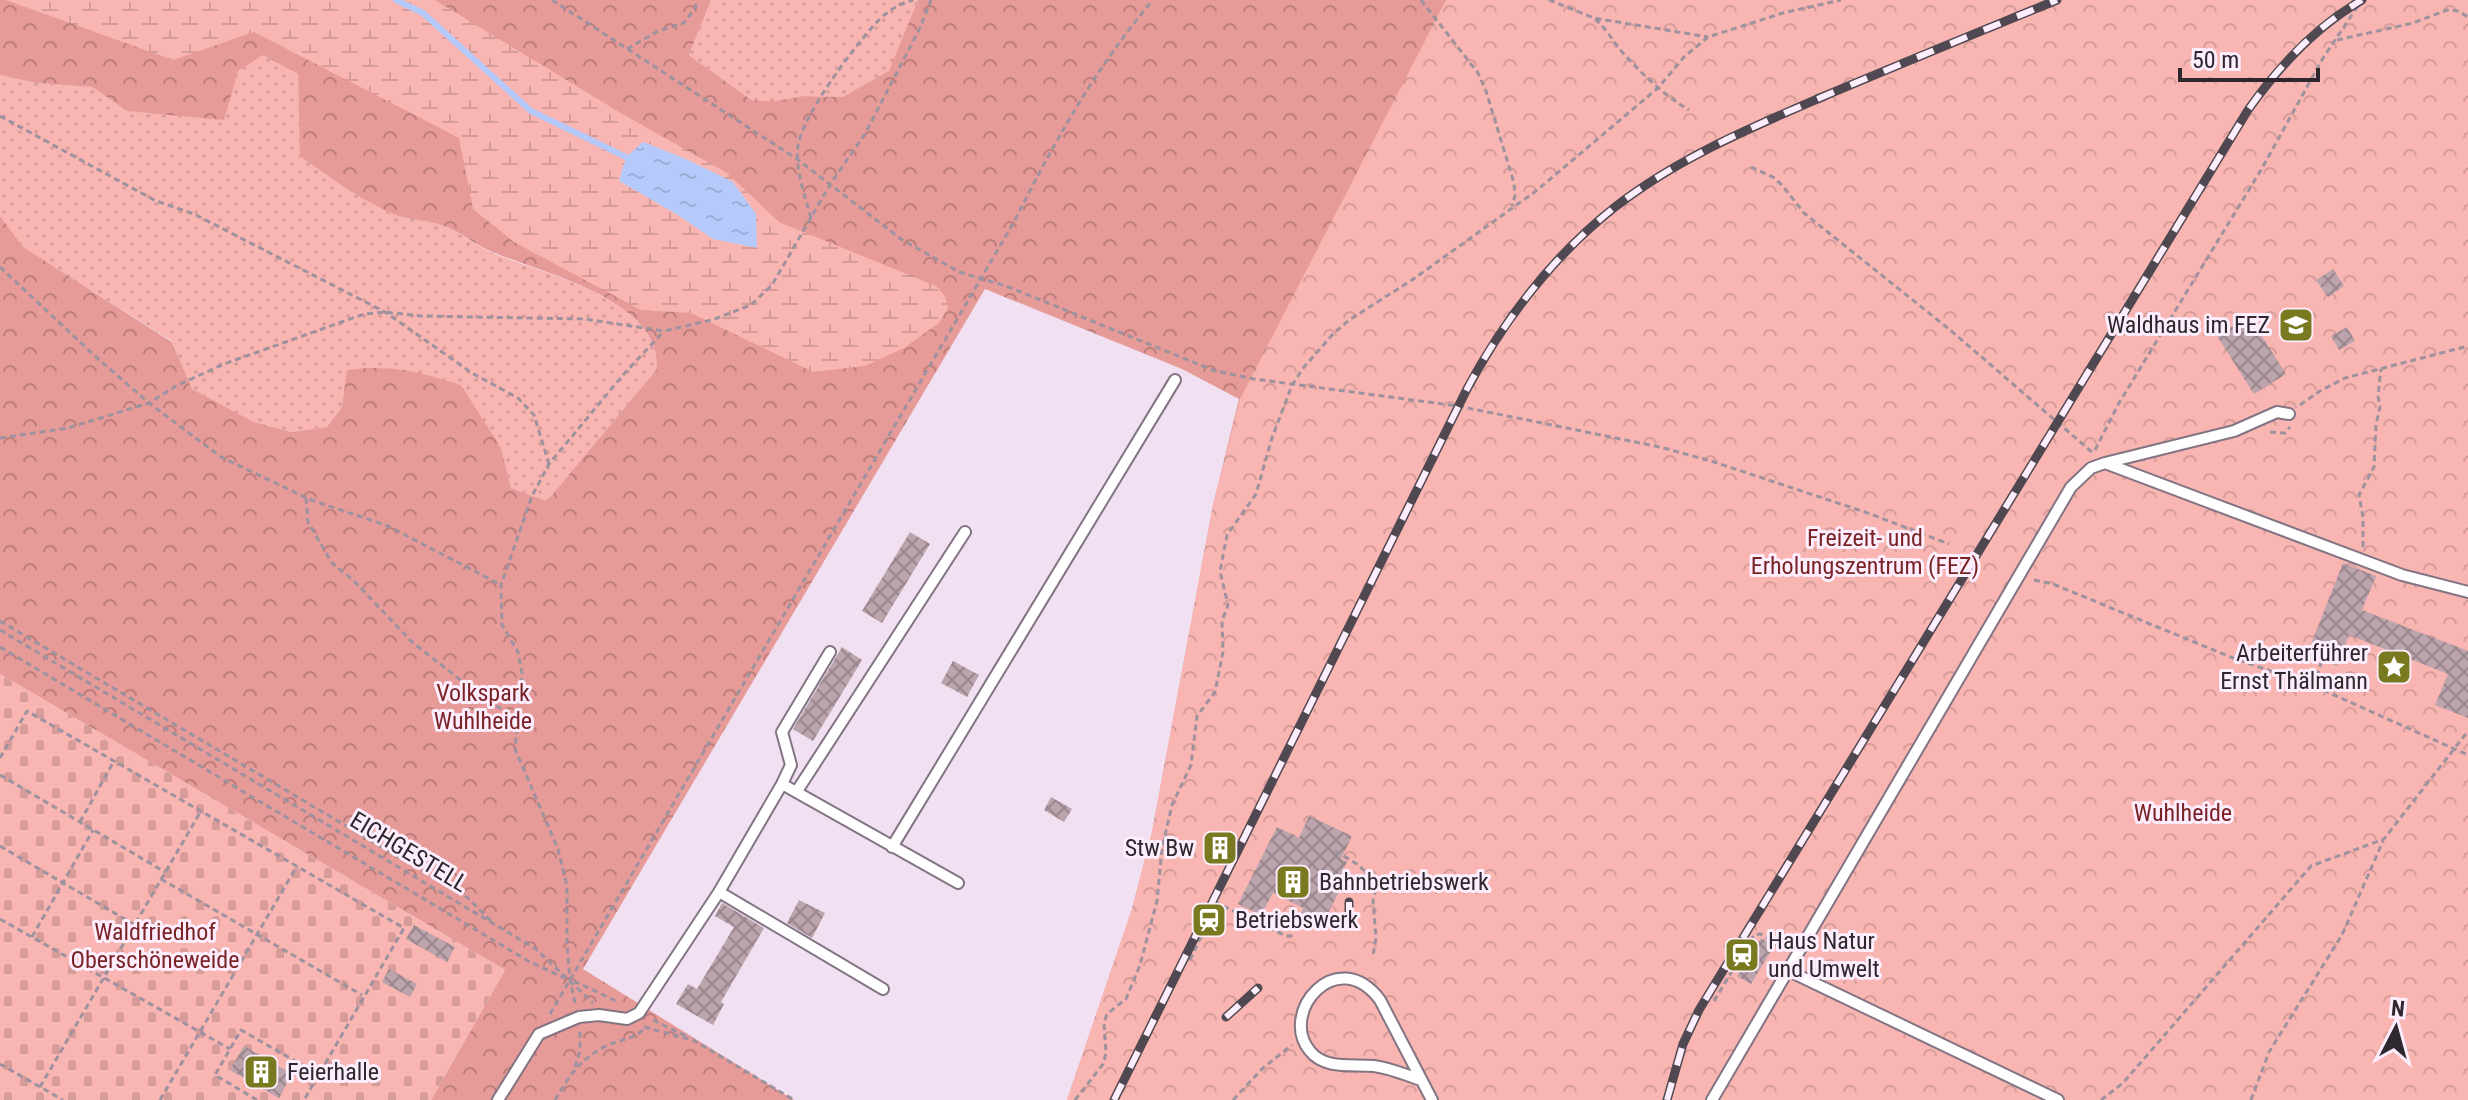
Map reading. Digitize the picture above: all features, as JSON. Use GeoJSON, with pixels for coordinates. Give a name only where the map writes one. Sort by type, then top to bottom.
{"type":"FeatureCollection","features":[{"type":"Feature","properties":{"kind":"lane"},"geometry":{"type":"LineString","coordinates":[[892,847],[1175,380]]}},
{"type":"Feature","properties":{"kind":"lane"},"geometry":{"type":"LineString","coordinates":[[1712,1100],[2071,487],[2091,468],[2105,463],[2246,427],[2277,412],[2289,414]]}},
{"type":"Feature","properties":{"kind":"lane"},"geometry":{"type":"LineString","coordinates":[[2105,463],[2402,575],[2468,592]]}},
{"type":"Feature","properties":{"kind":"lane"},"geometry":{"type":"LineString","coordinates":[[797,791],[965,532]]}},
{"type":"Feature","properties":{"kind":"lane"},"geometry":{"type":"LineString","coordinates":[[498,1100],[539,1034],[579,1017],[599,1015],[627,1019],[639,1013],[719,892],[782,784],[791,765],[782,732],[830,652]]}},
{"type":"Feature","properties":{"kind":"lane"},"geometry":{"type":"LineString","coordinates":[[782,784],[958,883]]}},
{"type":"Feature","properties":{"kind":"lane"},"geometry":{"type":"LineString","coordinates":[[719,892],[883,989]]}},
{"type":"Feature","properties":{"kind":"lane"},"geometry":{"type":"LineString","coordinates":[[1789,971],[2058,1100]]}},
{"type":"Feature","properties":{"kind":"lane"},"geometry":{"type":"LineString","coordinates":[[1421,1080],[1375,1066],[1330,1064],[1319,1060],[1309,1051],[1303,1039],[1302,1017],[1305,1005],[1314,992],[1330,980],[1354,980],[1372,989],[1432,1100]]}},
{"type":"Feature","properties":{"kind":"path"},"geometry":{"type":"LineString","coordinates":[[552,0],[797,159],[901,239],[948,267],[1006,286],[1187,361],[1215,371],[1292,385],[1458,406],[1660,447],[1865,512],[1949,544]]}},
{"type":"Feature","properties":{"kind":"path"},"geometry":{"type":"LineString","coordinates":[[627,49],[658,31],[684,23],[696,7],[694,0]]}},
{"type":"Feature","properties":{"kind":"path"},"geometry":{"type":"LineString","coordinates":[[811,218],[797,159],[803,125],[878,21],[893,8],[913,0]]}},
{"type":"Feature","properties":{"kind":"path"},"geometry":{"type":"LineString","coordinates":[[0,438],[68,428],[149,403],[176,386],[224,364],[364,314],[385,312],[421,316],[585,319],[664,331],[712,320],[751,305],[772,285],[831,183],[865,134],[920,28],[931,0]]}},
{"type":"Feature","properties":{"kind":"path"},"geometry":{"type":"LineString","coordinates":[[539,1034],[1014,222],[1073,110],[1120,40],[1153,0]]}},
{"type":"Feature","properties":{"kind":"path"},"geometry":{"type":"LineString","coordinates":[[1421,0],[1470,60],[1486,91],[1514,183],[1515,196],[1511,208]]}},
{"type":"Feature","properties":{"kind":"path"},"geometry":{"type":"LineString","coordinates":[[1549,0],[1594,18],[1708,37]]}},
{"type":"Feature","properties":{"kind":"path"},"geometry":{"type":"LineString","coordinates":[[1075,1100],[1103,1064],[1107,1014],[1126,999],[1140,965],[1157,901],[1162,848],[1172,805],[1191,765],[1197,716],[1215,692],[1223,652],[1222,621],[1228,605],[1220,571],[1227,535],[1256,494],[1292,385],[1333,334],[1349,320],[1412,280],[1536,191],[1658,88],[1684,57],[1708,37],[1783,13],[1841,0]]}},
{"type":"Feature","properties":{"kind":"path"},"geometry":{"type":"LineString","coordinates":[[1751,167],[1773,177],[1804,213],[1949,329],[2094,453],[2119,403],[2261,170],[2323,58],[2362,0]]}},
{"type":"Feature","properties":{"kind":"path"},"geometry":{"type":"LineString","coordinates":[[2337,40],[2413,23],[2447,10],[2458,11],[2468,17]]}},
{"type":"Feature","properties":{"kind":"path"},"geometry":{"type":"LineString","coordinates":[[1594,18],[1658,88],[1689,110]]}},
{"type":"Feature","properties":{"kind":"path"},"geometry":{"type":"LineString","coordinates":[[0,116],[156,201],[194,214],[385,312],[472,373],[518,398],[534,415],[549,464]]}},
{"type":"Feature","properties":{"kind":"path"},"geometry":{"type":"LineString","coordinates":[[0,267],[149,403],[221,457],[306,498],[388,526],[501,585]]}},
{"type":"Feature","properties":{"kind":"path"},"geometry":{"type":"LineString","coordinates":[[555,1100],[575,1067],[580,1051],[579,1017],[570,980],[567,886],[558,849],[515,749],[522,673],[518,652],[502,625],[501,585],[532,496],[549,464],[664,331]]}},
{"type":"Feature","properties":{"kind":"path"},"geometry":{"type":"LineString","coordinates":[[2246,427],[2255,426],[2273,434],[2285,433],[2291,423],[2289,414],[2331,385],[2468,346]]}},
{"type":"Feature","properties":{"kind":"path"},"geometry":{"type":"LineString","coordinates":[[1182,369],[1187,361]]}},
{"type":"Feature","properties":{"kind":"path"},"geometry":{"type":"LineString","coordinates":[[2363,560],[2363,517],[2359,495],[2374,467],[2381,369]]}},
{"type":"Feature","properties":{"kind":"path"},"geometry":{"type":"LineString","coordinates":[[306,498],[308,522],[332,563],[353,580],[412,642],[485,699],[517,718]]}},
{"type":"Feature","properties":{"kind":"path"},"geometry":{"type":"LineString","coordinates":[[2011,593],[2029,581],[2053,584],[2233,658],[2314,686],[2468,755]]}},
{"type":"Feature","properties":{"kind":"path"},"geometry":{"type":"LineString","coordinates":[[0,621],[468,898],[496,925]]}},
{"type":"Feature","properties":{"kind":"path","name":"EICHGESTELL"},"geometry":{"type":"LineString","coordinates":[[0,630],[536,949],[591,999],[599,1015]]}},
{"type":"Feature","properties":{"kind":"path"},"geometry":{"type":"LineString","coordinates":[[0,647],[530,962],[570,980]]}},
{"type":"Feature","properties":{"kind":"path"},"geometry":{"type":"LineString","coordinates":[[2314,686],[2321,663]]}},
{"type":"Feature","properties":{"kind":"path"},"geometry":{"type":"LineString","coordinates":[[0,758],[27,711],[404,928],[305,1098],[312,1100]]}},
{"type":"Feature","properties":{"kind":"path"},"geometry":{"type":"LineString","coordinates":[[2251,1100],[2269,1052],[2342,935],[2384,839],[2468,731]]}},
{"type":"Feature","properties":{"kind":"path"},"geometry":{"type":"LineString","coordinates":[[80,822],[114,761]]}},
{"type":"Feature","properties":{"kind":"path"},"geometry":{"type":"LineString","coordinates":[[0,775],[165,872]]}},
{"type":"Feature","properties":{"kind":"path"},"geometry":{"type":"LineString","coordinates":[[40,1087],[201,811]]}},
{"type":"Feature","properties":{"kind":"path"},"geometry":{"type":"LineString","coordinates":[[32,937],[93,830]]}},
{"type":"Feature","properties":{"kind":"path"},"geometry":{"type":"LineString","coordinates":[[2101,1100],[2123,1083],[2311,866],[2384,839]]}},
{"type":"Feature","properties":{"kind":"path"},"geometry":{"type":"LineString","coordinates":[[0,846],[135,925]]}},
{"type":"Feature","properties":{"kind":"path"},"geometry":{"type":"LineString","coordinates":[[1335,851],[1357,864],[1378,883],[1373,900],[1376,938],[1373,955]]}},
{"type":"Feature","properties":{"kind":"path"},"geometry":{"type":"LineString","coordinates":[[160,1100],[297,866]]}},
{"type":"Feature","properties":{"kind":"path"},"geometry":{"type":"LineString","coordinates":[[161,879],[364,996]]}},
{"type":"Feature","properties":{"kind":"path"},"geometry":{"type":"LineString","coordinates":[[1190,960],[1217,903],[1286,936],[1295,936]]}},
{"type":"Feature","properties":{"kind":"path"},"geometry":{"type":"LineString","coordinates":[[0,919],[230,1049]]}},
{"type":"Feature","properties":{"kind":"path"},"geometry":{"type":"LineString","coordinates":[[1714,1001],[1754,935],[1761,934],[1798,956]]}},
{"type":"Feature","properties":{"kind":"path"},"geometry":{"type":"LineString","coordinates":[[634,1024],[693,1040],[794,1100]]}},
{"type":"Feature","properties":{"kind":"path"},"geometry":{"type":"LineString","coordinates":[[575,1067],[608,1045],[635,1038],[646,1028]]}},
{"type":"Feature","properties":{"kind":"path"},"geometry":{"type":"LineString","coordinates":[[257,1100],[215,1075],[241,1030],[318,1074]]}},
{"type":"Feature","properties":{"kind":"path"},"geometry":{"type":"LineString","coordinates":[[1233,1100],[1263,1068],[1303,1039]]}},
{"type":"Feature","properties":{"kind":"path"},"geometry":{"type":"LineString","coordinates":[[0,1064],[63,1100]]}},
{"type":"Feature","properties":{"kind":"green space","name":"Volkspark Wuhlheide"},"geometry":{"type":"Polygon","coordinates":[[[0,0],[711,0],[689,55],[753,101],[775,101],[803,96],[842,97],[889,71],[918,0],[2046,0],[1067,1100],[1132,909],[1152,832],[1213,505],[1239,399],[1182,369],[985,289],[583,969],[794,1100],[431,1100],[505,970],[0,674],[0,216],[23,247],[172,342],[192,389],[254,422],[291,432],[327,427],[342,407],[347,370],[392,369],[432,376],[461,385],[501,448],[511,488],[547,501],[656,370],[654,346],[641,325],[596,293],[488,250],[448,228],[399,216],[381,208],[345,188],[300,156],[298,74],[263,55],[238,71],[224,120],[127,111],[92,87],[36,83],[0,75],[0,0]],[[643,142],[678,215],[713,239],[733,182],[643,142]]]}},
{"type":"Feature","properties":{"kind":"green space"},"geometry":{"type":"Polygon","coordinates":[[[6,0],[435,0],[619,112],[727,173],[779,222],[936,286],[945,296],[948,308],[939,323],[904,348],[865,366],[813,372],[691,313],[641,310],[514,242],[473,209],[459,138],[254,32],[173,60],[6,0]],[[643,142],[678,215],[713,239],[733,182],[643,142]]]}},
{"type":"Feature","properties":{"kind":"green space"},"geometry":{"type":"Polygon","coordinates":[[[711,0],[918,0],[890,71],[842,97],[803,96],[753,101],[689,55],[711,0]]]}},
{"type":"Feature","properties":{"kind":"green space","name":"Freizeit- und Erholungszentrum (FEZ)"},"geometry":{"type":"Polygon","coordinates":[[[1446,0],[2468,0],[2468,1100],[1067,1100],[1132,909],[1152,832],[1213,505],[1240,399],[1446,0]]]}},
{"type":"Feature","properties":{"kind":"green space"},"geometry":{"type":"Polygon","coordinates":[[[263,54],[298,74],[301,156],[323,172],[357,195],[394,214],[441,225],[495,254],[596,293],[641,325],[654,346],[656,370],[547,501],[511,488],[501,448],[342,407],[327,427],[291,432],[254,422],[191,389],[172,341],[22,247],[0,216],[0,75],[36,83],[92,87],[127,111],[238,71],[263,54]]]}},
{"type":"Feature","properties":{"kind":"green space","name":"Waldfriedhof Oberschöneweide"},"geometry":{"type":"Polygon","coordinates":[[[0,674],[505,970],[431,1100],[0,1100],[0,674]]]}},
{"type":"Feature","properties":{"kind":"water"},"geometry":{"type":"Polygon","coordinates":[[[643,142],[733,182],[756,214],[757,248],[713,239],[619,181],[626,157],[643,142]]]}},
{"type":"Feature","properties":{"kind":"building"},"geometry":{"type":"Polygon","coordinates":[[[2333,269],[2344,286],[2328,297],[2316,280],[2333,269]]]}},
{"type":"Feature","properties":{"kind":"building"},"geometry":{"type":"Polygon","coordinates":[[[2249,316],[2286,374],[2254,394],[2217,336],[2249,316]]]}},
{"type":"Feature","properties":{"kind":"building"},"geometry":{"type":"Polygon","coordinates":[[[2347,327],[2355,341],[2339,350],[2331,336],[2347,327]]]}},
{"type":"Feature","properties":{"kind":"building"},"geometry":{"type":"Polygon","coordinates":[[[910,532],[930,544],[882,623],[862,611],[910,532]]]}},
{"type":"Feature","properties":{"kind":"building"},"geometry":{"type":"Polygon","coordinates":[[[2343,563],[2376,576],[2362,610],[2468,651],[2468,718],[2435,705],[2448,674],[2349,635],[2337,666],[2307,654],[2343,563]]]}},
{"type":"Feature","properties":{"kind":"building"},"geometry":{"type":"Polygon","coordinates":[[[842,647],[862,660],[813,741],[793,729],[842,647]]]}},
{"type":"Feature","properties":{"kind":"building"},"geometry":{"type":"Polygon","coordinates":[[[953,661],[979,675],[967,697],[941,683],[953,661]]]}},
{"type":"Feature","properties":{"kind":"building"},"geometry":{"type":"Polygon","coordinates":[[[1051,797],[1072,809],[1064,822],[1044,810],[1051,797]]]}},
{"type":"Feature","properties":{"kind":"building","name":"Bahnbetriebswerk"},"geometry":{"type":"Polygon","coordinates":[[[1309,816],[1352,836],[1341,859],[1347,862],[1342,871],[1348,874],[1320,929],[1298,920],[1303,908],[1273,893],[1261,915],[1238,904],[1277,827],[1299,838],[1309,816]]]}},
{"type":"Feature","properties":{"kind":"building","name":"Stw Bw"},"geometry":{"type":"Polygon","coordinates":[[[1214,834],[1235,844],[1226,862],[1205,852],[1214,834]]]}},
{"type":"Feature","properties":{"kind":"building"},"geometry":{"type":"Polygon","coordinates":[[[799,900],[825,913],[812,938],[787,923],[799,900]]]}},
{"type":"Feature","properties":{"kind":"building"},"geometry":{"type":"Polygon","coordinates":[[[722,903],[764,928],[721,1002],[724,1004],[713,1025],[676,1004],[688,984],[697,989],[734,927],[715,916],[722,903]]]}},
{"type":"Feature","properties":{"kind":"building"},"geometry":{"type":"Polygon","coordinates":[[[414,925],[455,947],[447,962],[406,939],[414,925]]]}},
{"type":"Feature","properties":{"kind":"building"},"geometry":{"type":"Polygon","coordinates":[[[1761,938],[1774,946],[1751,984],[1737,976],[1761,938]]]}},
{"type":"Feature","properties":{"kind":"building"},"geometry":{"type":"Polygon","coordinates":[[[389,969],[417,984],[410,997],[382,982],[389,969]]]}},
{"type":"Feature","properties":{"kind":"building","name":"Feierhalle"},"geometry":{"type":"Polygon","coordinates":[[[244,1046],[292,1074],[279,1098],[230,1070],[244,1046]]]}},
{"type":"Feature","properties":{"kind":"waterway"},"geometry":{"type":"LineString","coordinates":[[396,0],[423,13],[531,111],[626,157]]}},
{"type":"Feature","properties":{"kind":"railway"},"geometry":{"type":"LineString","coordinates":[[1114,1100],[1467,389],[1497,338],[1532,290],[1592,226],[1639,189],[1689,159],[1795,109],[2057,0]]}},
{"type":"Feature","properties":{"kind":"railway"},"geometry":{"type":"LineString","coordinates":[[1667,1100],[1683,1044],[1699,1010],[2248,110],[2272,78],[2313,35],[2362,0]]}},
{"type":"Feature","properties":{"kind":"railway"},"geometry":{"type":"LineString","coordinates":[[1349,902],[1349,922]]}},
{"type":"Feature","properties":{"kind":"railway"},"geometry":{"type":"LineString","coordinates":[[1226,1017],[1258,988]]}},
{"type":"Feature","properties":{"kind":"place","name":"Waldhaus im FEZ"},"geometry":{"type":"Point","coordinates":[2296,325]}},
{"type":"Feature","properties":{"kind":"place","name":"Arbeiterführer Ernst Thälmann"},"geometry":{"type":"Point","coordinates":[2394,667]}},
{"type":"Feature","properties":{"kind":"place","name":"Stw Bw"},"geometry":{"type":"Point","coordinates":[1220,848]}},
{"type":"Feature","properties":{"kind":"place","name":"Bahnbetriebswerk"},"geometry":{"type":"Point","coordinates":[1293,882]}},
{"type":"Feature","properties":{"kind":"place","name":"Betriebswerk"},"geometry":{"type":"Point","coordinates":[1209,920]}},
{"type":"Feature","properties":{"kind":"place","name":"Haus Natur und Umwelt"},"geometry":{"type":"Point","coordinates":[1742,955]}},
{"type":"Feature","properties":{"kind":"place","name":"Feierhalle"},"geometry":{"type":"Point","coordinates":[261,1072]}},
{"type":"Feature","properties":{"kind":"park label","name":"Wuhlheide"},"geometry":{"type":"Point","coordinates":[2183,813]}}]}
